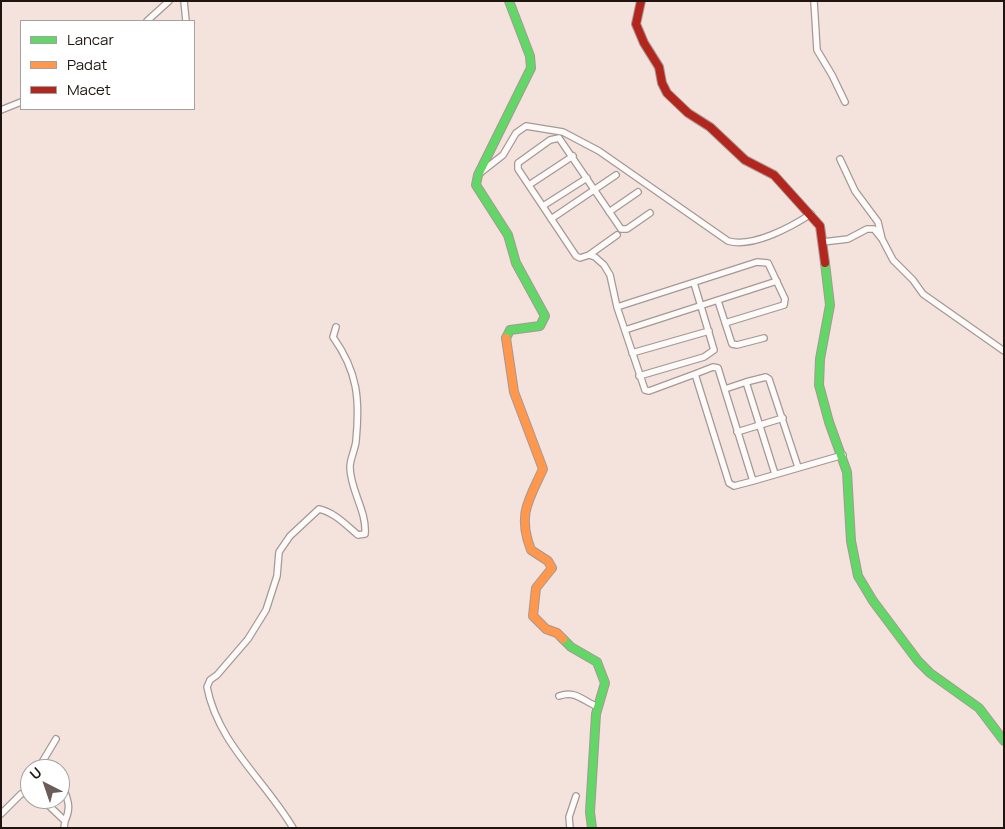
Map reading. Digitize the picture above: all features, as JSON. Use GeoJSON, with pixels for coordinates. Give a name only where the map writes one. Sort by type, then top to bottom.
{"type":"FeatureCollection","features":[{"type":"Feature","properties":{"kind":"street"},"geometry":{"type":"LineString","coordinates":[[148,20],[169,1]]}},
{"type":"Feature","properties":{"kind":"street"},"geometry":{"type":"LineString","coordinates":[[184,1],[186,20]]}},
{"type":"Feature","properties":{"kind":"street"},"geometry":{"type":"LineString","coordinates":[[509,1],[530,56],[531,68],[476,180],[478,190],[508,235],[516,263],[545,316],[540,326],[510,330],[506,336],[514,392],[524,423],[543,469],[530,493],[525,515],[525,530],[531,550],[548,561],[552,568],[536,588],[532,614],[546,629],[557,633],[571,646],[597,662],[605,683],[598,707],[590,793],[592,828]]}},
{"type":"Feature","properties":{"kind":"street"},"geometry":{"type":"LineString","coordinates":[[641,1],[636,24],[644,43],[658,64],[662,83],[667,93],[688,113],[710,127],[745,160],[774,175],[820,226],[830,310],[820,359],[819,385],[829,422],[843,455],[849,488],[853,549],[858,576],[918,661],[930,673],[979,708],[1004,741]]}},
{"type":"Feature","properties":{"kind":"street"},"geometry":{"type":"LineString","coordinates":[[814,1],[817,50],[845,102]]}},
{"type":"Feature","properties":{"kind":"street"},"geometry":{"type":"LineString","coordinates":[[1,110],[20,102]]}},
{"type":"Feature","properties":{"kind":"street"},"geometry":{"type":"LineString","coordinates":[[479,174],[503,155],[516,133],[526,126],[563,132],[599,151],[728,242],[741,243],[773,235],[811,214]]}},
{"type":"Feature","properties":{"kind":"street"},"geometry":{"type":"LineString","coordinates":[[617,235],[589,256],[580,258],[576,256],[529,185],[518,167],[518,163],[525,156],[556,138],[564,142],[623,230],[650,213]]}},
{"type":"Feature","properties":{"kind":"street"},"geometry":{"type":"LineString","coordinates":[[529,185],[573,156]]}},
{"type":"Feature","properties":{"kind":"street"},"geometry":{"type":"LineString","coordinates":[[840,159],[855,190],[878,222],[882,239],[893,260],[930,300],[1004,351]]}},
{"type":"Feature","properties":{"kind":"street"},"geometry":{"type":"LineString","coordinates":[[551,219],[616,175]]}},
{"type":"Feature","properties":{"kind":"street"},"geometry":{"type":"LineString","coordinates":[[543,206],[587,178]]}},
{"type":"Feature","properties":{"kind":"street"},"geometry":{"type":"LineString","coordinates":[[610,212],[638,192]]}},
{"type":"Feature","properties":{"kind":"street"},"geometry":{"type":"LineString","coordinates":[[823,242],[848,239],[871,229],[882,239]]}},
{"type":"Feature","properties":{"kind":"street"},"geometry":{"type":"LineString","coordinates":[[589,256],[599,260],[608,271],[617,307],[639,376],[646,391],[713,367],[718,368],[753,481]]}},
{"type":"Feature","properties":{"kind":"street"},"geometry":{"type":"LineString","coordinates":[[617,307],[764,261],[769,264],[785,299],[784,304],[725,324]]}},
{"type":"Feature","properties":{"kind":"street"},"geometry":{"type":"LineString","coordinates":[[625,330],[777,281]]}},
{"type":"Feature","properties":{"kind":"street"},"geometry":{"type":"LineString","coordinates":[[639,376],[708,355],[714,350],[694,283]]}},
{"type":"Feature","properties":{"kind":"street"},"geometry":{"type":"LineString","coordinates":[[718,301],[734,345],[764,338]]}},
{"type":"Feature","properties":{"kind":"street"},"geometry":{"type":"LineString","coordinates":[[293,828],[284,812],[224,735],[207,687],[210,680],[217,675],[248,639],[266,610],[277,576],[279,552],[290,536],[311,514],[322,509],[358,535],[365,534],[365,520],[357,501],[350,467],[356,444],[359,408],[357,393],[349,362],[333,337],[336,327]]}},
{"type":"Feature","properties":{"kind":"street"},"geometry":{"type":"LineString","coordinates":[[632,352],[709,330]]}},
{"type":"Feature","properties":{"kind":"street"},"geometry":{"type":"LineString","coordinates":[[695,374],[729,483],[734,486],[843,455]]}},
{"type":"Feature","properties":{"kind":"street"},"geometry":{"type":"LineString","coordinates":[[725,389],[746,382],[768,378],[798,467]]}},
{"type":"Feature","properties":{"kind":"street"},"geometry":{"type":"LineString","coordinates":[[746,382],[775,474]]}},
{"type":"Feature","properties":{"kind":"street"},"geometry":{"type":"LineString","coordinates":[[737,432],[783,418]]}},
{"type":"Feature","properties":{"kind":"street"},"geometry":{"type":"LineString","coordinates":[[559,696],[568,694],[578,695],[598,707]]}},
{"type":"Feature","properties":{"kind":"street"},"geometry":{"type":"LineString","coordinates":[[44,759],[56,739]]}},
{"type":"Feature","properties":{"kind":"street"},"geometry":{"type":"LineString","coordinates":[[1,814],[20,795]]}},
{"type":"Feature","properties":{"kind":"street"},"geometry":{"type":"LineString","coordinates":[[570,828],[568,819],[576,796]]}},
{"type":"Feature","properties":{"kind":"street"},"geometry":{"type":"LineString","coordinates":[[51,809],[65,824],[70,809]]}},
{"type":"Feature","properties":{"kind":"traffic: fast"},"geometry":{"type":"LineString","coordinates":[[506,338],[510,330],[540,326],[545,316],[516,263],[508,235],[476,185],[478,175],[531,68],[530,56],[509,1]]}},
{"type":"Feature","properties":{"kind":"traffic: fast"},"geometry":{"type":"LineString","coordinates":[[825,263],[830,305],[820,359],[819,385],[829,422],[847,472],[851,541],[858,576],[873,601],[918,661],[930,673],[979,708],[1004,741]]}},
{"type":"Feature","properties":{"kind":"traffic: fast"},"geometry":{"type":"LineString","coordinates":[[563,639],[571,647],[597,662],[605,683],[596,714],[590,812],[592,828]]}},
{"type":"Feature","properties":{"kind":"traffic: slow"},"geometry":{"type":"LineString","coordinates":[[506,338],[514,392],[543,469],[526,508],[525,527],[531,550],[548,561],[552,568],[536,588],[533,616],[546,629],[557,633],[563,639]]}},
{"type":"Feature","properties":{"kind":"traffic: jam"},"geometry":{"type":"LineString","coordinates":[[641,1],[636,24],[644,43],[659,67],[662,83],[667,93],[688,113],[710,127],[745,160],[774,175],[820,226],[825,263]]}}]}
